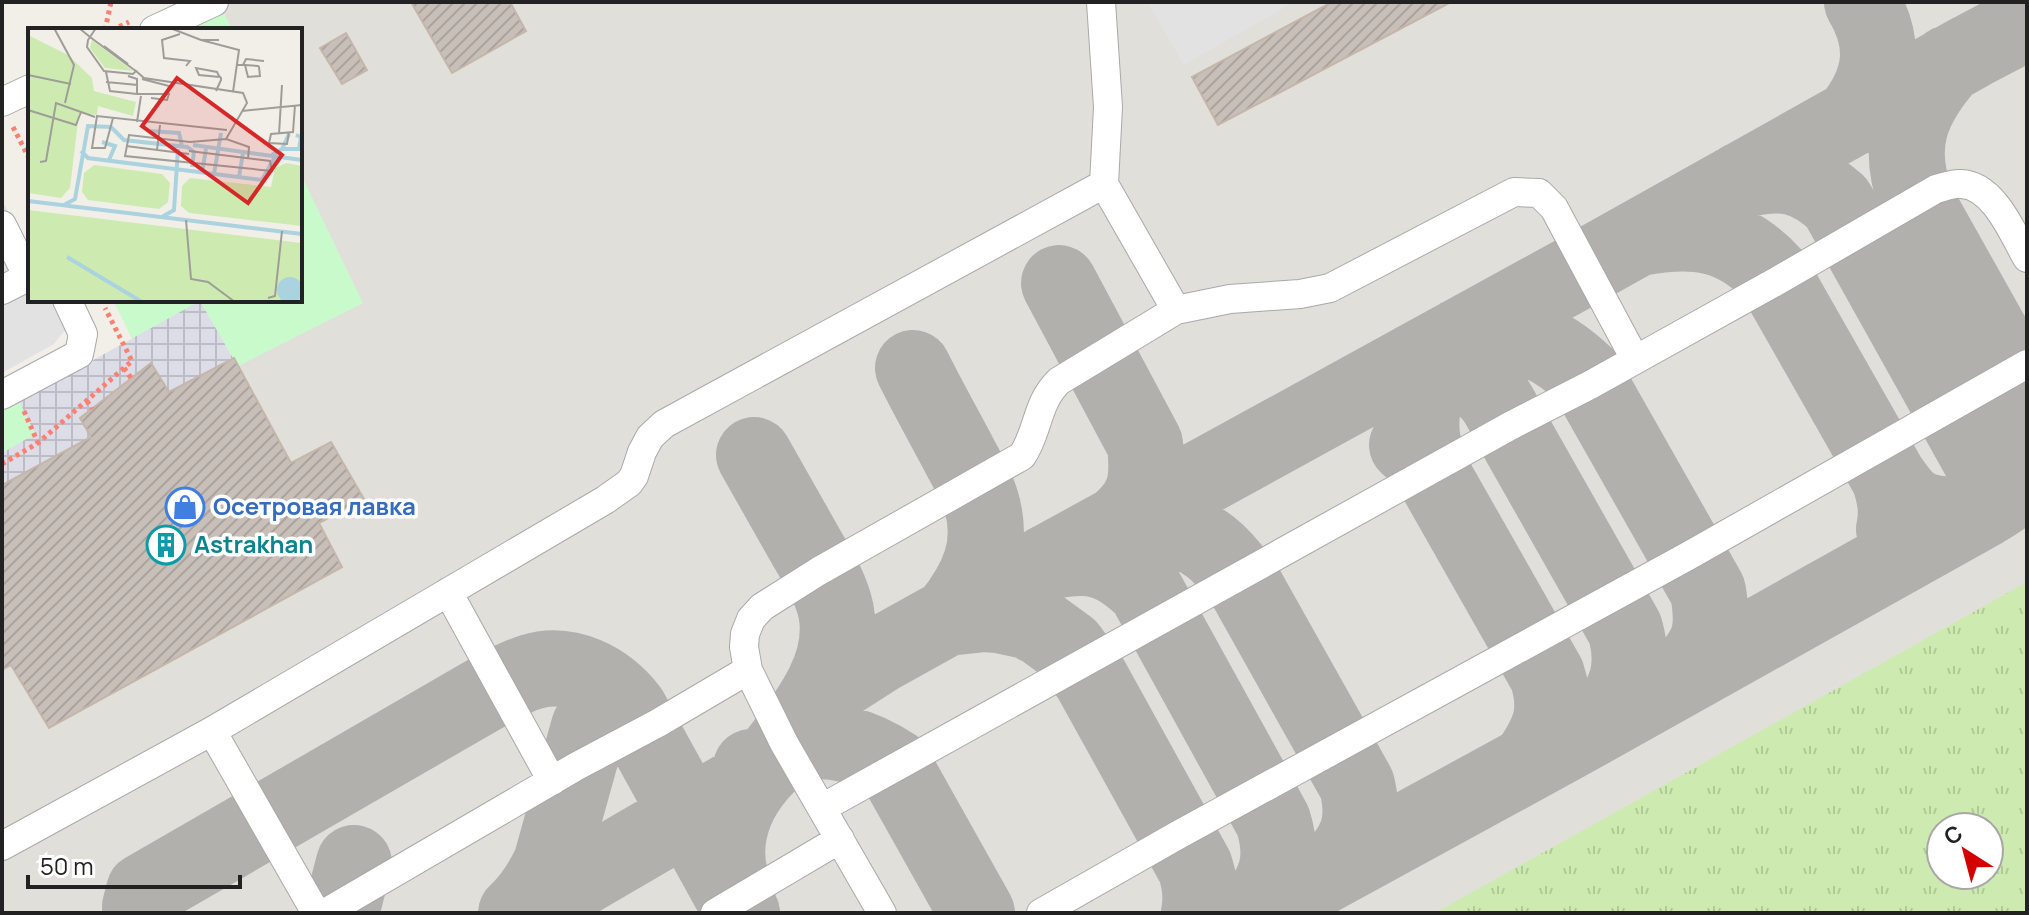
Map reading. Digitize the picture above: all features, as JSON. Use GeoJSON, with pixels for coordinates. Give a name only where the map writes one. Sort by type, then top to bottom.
{"type":"FeatureCollection","features":[{"type":"Feature","properties":{"kind":"street"},"geometry":{"type":"LineString","coordinates":[[158,28],[214,2]]}},
{"type":"Feature","properties":{"kind":"street"},"geometry":{"type":"LineString","coordinates":[[1101,2],[1108,107],[1104,184],[1176,310]]}},
{"type":"Feature","properties":{"kind":"street"},"geometry":{"type":"LineString","coordinates":[[6,110],[28,91]]}},
{"type":"Feature","properties":{"kind":"street"},"geometry":{"type":"LineString","coordinates":[[822,808],[1777,281],[1936,189],[1964,183],[1987,194],[1995,202],[2027,258]]}},
{"type":"Feature","properties":{"kind":"street"},"geometry":{"type":"LineString","coordinates":[[2,846],[212,731],[605,500],[629,483],[650,437],[664,424],[1104,184]]}},
{"type":"Feature","properties":{"kind":"street"},"geometry":{"type":"LineString","coordinates":[[882,913],[784,743],[748,670],[745,634],[751,619],[762,607],[819,571],[1022,456],[1030,444],[1048,392],[1059,381],[1176,310],[1230,299],[1300,294],[1330,288],[1514,192],[1539,193],[1554,208],[1635,359]]}},
{"type":"Feature","properties":{"kind":"street"},"geometry":{"type":"LineString","coordinates":[[2,225],[28,274]]}},
{"type":"Feature","properties":{"kind":"street"},"geometry":{"type":"LineString","coordinates":[[2,290],[28,277]]}},
{"type":"Feature","properties":{"kind":"street"},"geometry":{"type":"LineString","coordinates":[[2,395],[79,354],[83,334],[68,302]]}},
{"type":"Feature","properties":{"kind":"street"},"geometry":{"type":"LineString","coordinates":[[1041,913],[1675,564],[2027,364]]}},
{"type":"Feature","properties":{"kind":"street"},"geometry":{"type":"LineString","coordinates":[[448,592],[552,781]]}},
{"type":"Feature","properties":{"kind":"street"},"geometry":{"type":"LineString","coordinates":[[325,913],[748,670]]}},
{"type":"Feature","properties":{"kind":"street"},"geometry":{"type":"LineString","coordinates":[[212,731],[316,913]]}},
{"type":"Feature","properties":{"kind":"street"},"geometry":{"type":"LineString","coordinates":[[715,913],[840,839]]}},
{"type":"Feature","properties":{"kind":"path"},"geometry":{"type":"LineString","coordinates":[[105,28],[111,2]]}},
{"type":"Feature","properties":{"kind":"path"},"geometry":{"type":"LineString","coordinates":[[6,110],[28,156]]}},
{"type":"Feature","properties":{"kind":"path"},"geometry":{"type":"LineString","coordinates":[[2,464],[38,443],[132,361],[102,302]]}},
{"type":"Feature","properties":{"kind":"path"},"geometry":{"type":"LineString","coordinates":[[124,368],[131,378]]}},
{"type":"Feature","properties":{"kind":"path"},"geometry":{"type":"LineString","coordinates":[[87,401],[92,409]]}},
{"type":"Feature","properties":{"kind":"shaded area"},"geometry":{"type":"Polygon","coordinates":[[[224,2],[2027,2],[2027,913],[2,913],[2,485],[91,437],[80,418],[151,363],[169,392],[233,358],[238,366],[362,303],[302,177],[302,28],[231,28],[223,12],[227,9],[224,2]]]}},
{"type":"Feature","properties":{"kind":"shaded area"},"geometry":{"type":"Polygon","coordinates":[[[1147,2],[1294,2],[1184,65],[1147,2]]]}},
{"type":"Feature","properties":{"kind":"shaded area"},"geometry":{"type":"Polygon","coordinates":[[[2,200],[28,249],[28,302],[56,302],[69,325],[54,344],[2,373],[2,200]]]}},
{"type":"Feature","properties":{"kind":"shaded area"},"geometry":{"type":"Polygon","coordinates":[[[198,302],[233,358],[169,392],[151,364],[80,417],[91,437],[2,485],[2,453],[35,434],[19,401],[198,302]]]}},
{"type":"Feature","properties":{"kind":"green space"},"geometry":{"type":"Polygon","coordinates":[[[223,12],[231,28],[191,28],[223,12]]]}},
{"type":"Feature","properties":{"kind":"green space"},"geometry":{"type":"Polygon","coordinates":[[[302,177],[363,303],[238,366],[200,302],[302,302],[302,177]]]}},
{"type":"Feature","properties":{"kind":"green space"},"geometry":{"type":"Polygon","coordinates":[[[114,302],[200,302],[132,339],[114,302]]]}},
{"type":"Feature","properties":{"kind":"green space"},"geometry":{"type":"Polygon","coordinates":[[[19,401],[35,435],[2,453],[2,411],[19,401]]]}},
{"type":"Feature","properties":{"kind":"green space"},"geometry":{"type":"Polygon","coordinates":[[[2027,582],[2027,913],[1435,913],[2027,582]]]}},
{"type":"Feature","properties":{"kind":"building"},"geometry":{"type":"Polygon","coordinates":[[[411,2],[510,2],[526,31],[452,73],[411,2]]]}},
{"type":"Feature","properties":{"kind":"building"},"geometry":{"type":"Polygon","coordinates":[[[1332,2],[1451,2],[1218,125],[1192,77],[1332,2]]]}},
{"type":"Feature","properties":{"kind":"building"},"geometry":{"type":"Polygon","coordinates":[[[346,33],[367,70],[342,84],[320,48],[346,33]]]}},
{"type":"Feature","properties":{"kind":"building","name":"Astrakhan"},"geometry":{"type":"Polygon","coordinates":[[[234,358],[291,463],[331,442],[364,499],[319,523],[342,567],[49,728],[11,665],[2,670],[2,485],[91,437],[80,418],[151,363],[169,392],[234,358]]]}},
{"type":"Feature","properties":{"kind":"taxiway"},"geometry":{"type":"LineString","coordinates":[[1852,118],[1870,90],[1878,62],[1875,32],[1862,2]]}},
{"type":"Feature","properties":{"kind":"taxiway"},"geometry":{"type":"LineString","coordinates":[[819,694],[880,655],[2027,22]]}},
{"type":"Feature","properties":{"kind":"taxiway"},"geometry":{"type":"LineString","coordinates":[[1949,63],[1925,95],[1910,127],[1907,143],[1910,180],[1916,200],[2027,402]]}},
{"type":"Feature","properties":{"kind":"taxiway"},"geometry":{"type":"LineString","coordinates":[[1741,180],[1793,177],[1814,186],[1837,203],[1985,468],[1983,488],[1974,515],[1941,514],[1917,508],[1904,498],[1889,478]]}},
{"type":"Feature","properties":{"kind":"taxiway"},"geometry":{"type":"LineString","coordinates":[[1639,238],[1678,234],[1712,237],[1744,250],[1774,276],[1889,478],[1895,504],[1894,529]]}},
{"type":"Feature","properties":{"kind":"taxiway"},"geometry":{"type":"LineString","coordinates":[[1059,283],[1145,444],[1143,490],[1133,509],[1114,527]]}},
{"type":"Feature","properties":{"kind":"taxiway"},"geometry":{"type":"LineString","coordinates":[[1438,483],[1424,444],[1421,425],[1423,406],[1434,372],[1460,336],[1498,334],[1529,339],[1557,352],[1571,363],[1586,376],[1708,591],[1711,618],[1708,638],[1699,657],[1682,678]]}},
{"type":"Feature","properties":{"kind":"taxiway"},"geometry":{"type":"LineString","coordinates":[[1400,369],[1426,365],[1455,369],[1481,384],[1500,408],[1625,629],[1630,656],[1627,679],[1618,701],[1602,723]]}},
{"type":"Feature","properties":{"kind":"taxiway"},"geometry":{"type":"LineString","coordinates":[[913,368],[973,482],[985,517],[981,563],[968,590],[950,616]]}},
{"type":"Feature","properties":{"kind":"taxiway"},"geometry":{"type":"LineString","coordinates":[[1407,445],[1422,458],[1438,483],[1547,675],[1552,700],[1550,722],[1528,764]]}},
{"type":"Feature","properties":{"kind":"taxiway"},"geometry":{"type":"LineString","coordinates":[[738,899],[728,867],[727,851],[733,819],[747,789],[811,707],[830,671],[838,632],[834,602],[827,585],[754,455]]}},
{"type":"Feature","properties":{"kind":"taxiway"},"geometry":{"type":"LineString","coordinates":[[1255,913],[1983,510],[2014,489],[2027,471]]}},
{"type":"Feature","properties":{"kind":"taxiway"},"geometry":{"type":"LineString","coordinates":[[1114,527],[1174,529],[1199,539],[1220,555],[1247,589],[1357,785],[1361,811],[1357,832],[1347,852],[1330,872]]}},
{"type":"Feature","properties":{"kind":"taxiway"},"geometry":{"type":"LineString","coordinates":[[1048,562],[1077,558],[1101,560],[1122,570],[1145,589],[1273,821],[1278,847],[1276,870],[1267,892],[1251,913]]}},
{"type":"Feature","properties":{"kind":"taxiway"},"geometry":{"type":"LineString","coordinates":[[947,618],[984,614],[1027,621],[1069,648],[1091,679],[1195,867],[1200,890],[1199,913]]}},
{"type":"Feature","properties":{"kind":"taxiway"},"geometry":{"type":"LineString","coordinates":[[140,907],[144,891],[485,694],[525,674],[559,669],[586,675],[599,682],[630,710],[742,913]]}},
{"type":"Feature","properties":{"kind":"taxiway"},"geometry":{"type":"LineString","coordinates":[[516,913],[536,890],[551,863],[589,727]]}},
{"type":"Feature","properties":{"kind":"taxiway"},"geometry":{"type":"LineString","coordinates":[[751,767],[767,763],[804,744],[817,742],[858,748],[895,767],[977,913]]}},
{"type":"Feature","properties":{"kind":"taxiway"},"geometry":{"type":"LineString","coordinates":[[521,913],[732,790]]}},
{"type":"Feature","properties":{"kind":"taxiway"},"geometry":{"type":"LineString","coordinates":[[341,913],[354,863]]}},
{"type":"Feature","properties":{"kind":"place","name":"Осетровая лавка"},"geometry":{"type":"Point","coordinates":[185,507]}},
{"type":"Feature","properties":{"kind":"place","name":"Astrakhan"},"geometry":{"type":"Point","coordinates":[166,545]}}]}
